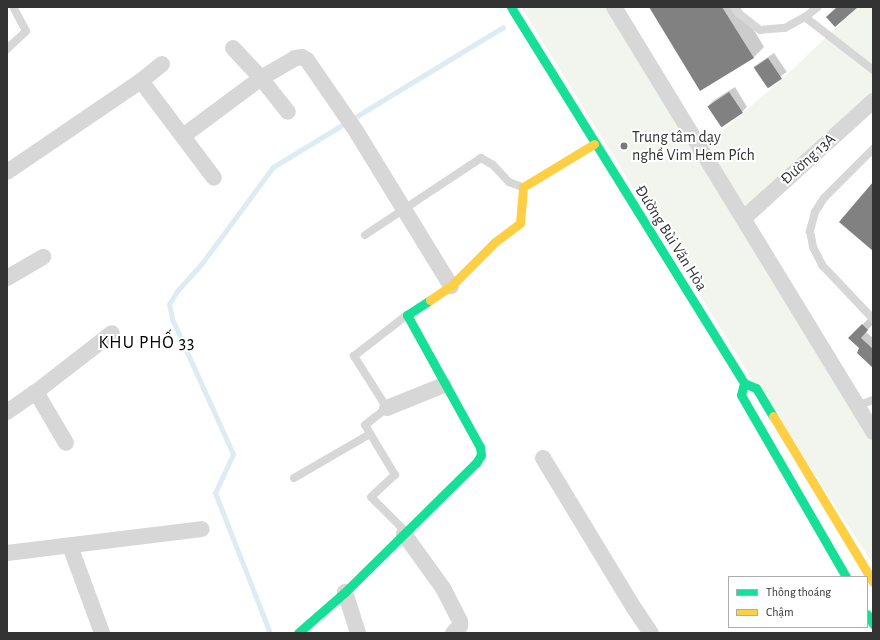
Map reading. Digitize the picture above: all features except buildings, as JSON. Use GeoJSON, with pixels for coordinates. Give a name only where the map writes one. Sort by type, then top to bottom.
{"type":"FeatureCollection","features":[{"type":"Feature","properties":{"kind":"main road","name":"Đường Bùi Văn Hòa"},"geometry":{"type":"LineString","coordinates":[[511,7],[594,144],[744,383],[756,388],[873,582]]}},
{"type":"Feature","properties":{"kind":"main road"},"geometry":{"type":"LineString","coordinates":[[298,633],[346,592],[476,463],[481,455],[480,447],[444,385],[407,315],[451,286],[495,242],[520,223],[523,187],[594,144]]}},
{"type":"Feature","properties":{"kind":"main road","name":"Đường Bùi Văn Hòa"},"geometry":{"type":"LineString","coordinates":[[744,383],[741,395],[845,576]]}},
{"type":"Feature","properties":{"kind":"street"},"geometry":{"type":"LineString","coordinates":[[614,7],[744,218],[873,432]]}},
{"type":"Feature","properties":{"kind":"street"},"geometry":{"type":"LineString","coordinates":[[233,48],[261,78],[288,112]]}},
{"type":"Feature","properties":{"kind":"street"},"geometry":{"type":"LineString","coordinates":[[183,136],[261,78],[295,58],[302,57],[307,60],[343,111],[451,286]]}},
{"type":"Feature","properties":{"kind":"street"},"geometry":{"type":"LineString","coordinates":[[7,172],[141,81],[162,64]]}},
{"type":"Feature","properties":{"kind":"street"},"geometry":{"type":"LineString","coordinates":[[141,81],[214,178]]}},
{"type":"Feature","properties":{"kind":"street","name":"Đường 13A"},"geometry":{"type":"LineString","coordinates":[[744,218],[873,101]]}},
{"type":"Feature","properties":{"kind":"street"},"geometry":{"type":"LineString","coordinates":[[7,278],[43,257]]}},
{"type":"Feature","properties":{"kind":"street"},"geometry":{"type":"LineString","coordinates":[[7,412],[36,392],[112,333]]}},
{"type":"Feature","properties":{"kind":"street"},"geometry":{"type":"LineString","coordinates":[[387,408],[444,385]]}},
{"type":"Feature","properties":{"kind":"street"},"geometry":{"type":"LineString","coordinates":[[36,392],[66,443]]}},
{"type":"Feature","properties":{"kind":"street"},"geometry":{"type":"LineString","coordinates":[[543,458],[650,633]]}},
{"type":"Feature","properties":{"kind":"street"},"geometry":{"type":"LineString","coordinates":[[7,553],[202,529]]}},
{"type":"Feature","properties":{"kind":"street"},"geometry":{"type":"LineString","coordinates":[[405,533],[443,588],[460,621],[460,626],[453,633]]}},
{"type":"Feature","properties":{"kind":"street"},"geometry":{"type":"LineString","coordinates":[[70,546],[102,633]]}},
{"type":"Feature","properties":{"kind":"street"},"geometry":{"type":"LineString","coordinates":[[346,592],[358,633]]}},
{"type":"Feature","properties":{"kind":"lane"},"geometry":{"type":"LineString","coordinates":[[7,49],[26,31],[12,7]]}},
{"type":"Feature","properties":{"kind":"lane"},"geometry":{"type":"LineString","coordinates":[[734,7],[737,12],[760,30],[785,28],[805,17],[818,7]]}},
{"type":"Feature","properties":{"kind":"lane"},"geometry":{"type":"LineString","coordinates":[[805,17],[873,70]]}},
{"type":"Feature","properties":{"kind":"lane"},"geometry":{"type":"LineString","coordinates":[[873,149],[824,198],[815,212],[810,231],[813,248],[822,265],[873,319]]}},
{"type":"Feature","properties":{"kind":"lane"},"geometry":{"type":"LineString","coordinates":[[365,235],[481,158],[493,165],[509,182],[523,187]]}},
{"type":"Feature","properties":{"kind":"lane"},"geometry":{"type":"LineString","coordinates":[[405,533],[371,496],[395,476],[365,425],[387,408],[354,356],[407,315]]}},
{"type":"Feature","properties":{"kind":"lane"},"geometry":{"type":"LineString","coordinates":[[857,406],[873,400]]}},
{"type":"Feature","properties":{"kind":"lane"},"geometry":{"type":"LineString","coordinates":[[294,478],[370,434]]}},
{"type":"Feature","properties":{"kind":"shaded area"},"geometry":{"type":"Polygon","coordinates":[[[521,7],[610,7],[873,440],[873,564],[750,376],[521,7]]]}},
{"type":"Feature","properties":{"kind":"shaded area"},"geometry":{"type":"Polygon","coordinates":[[[858,7],[873,7],[873,93],[743,210],[704,147],[782,79],[858,7]]]}},
{"type":"Feature","properties":{"kind":"waterway"},"geometry":{"type":"LineString","coordinates":[[270,633],[215,493],[233,454],[172,319],[169,304],[177,291],[202,263],[273,167],[503,27]]}},
{"type":"Feature","properties":{"kind":"traffic: fast"},"geometry":{"type":"LineString","coordinates":[[511,7],[744,383],[756,388],[773,416]]}},
{"type":"Feature","properties":{"kind":"traffic: fast"},"geometry":{"type":"LineString","coordinates":[[298,633],[345,592],[476,463],[481,455],[480,447],[407,315],[430,300]]}},
{"type":"Feature","properties":{"kind":"traffic: fast"},"geometry":{"type":"LineString","coordinates":[[744,383],[741,395],[845,576]]}},
{"type":"Feature","properties":{"kind":"traffic: fast"},"geometry":{"type":"LineString","coordinates":[[868,616],[873,624]]}},
{"type":"Feature","properties":{"kind":"traffic: slow"},"geometry":{"type":"LineString","coordinates":[[430,300],[451,286],[495,242],[520,223],[523,187],[594,144]]}},
{"type":"Feature","properties":{"kind":"traffic: slow"},"geometry":{"type":"LineString","coordinates":[[773,416],[873,582]]}},
{"type":"Feature","properties":{"kind":"place","name":"Trung tâm dạy nghề Vim Hem Pích"},"geometry":{"type":"Point","coordinates":[624,146]}},
{"type":"Feature","properties":{"kind":"district","name":"KHU PHỐ 33"},"geometry":{"type":"Point","coordinates":[147,343]}}]}
